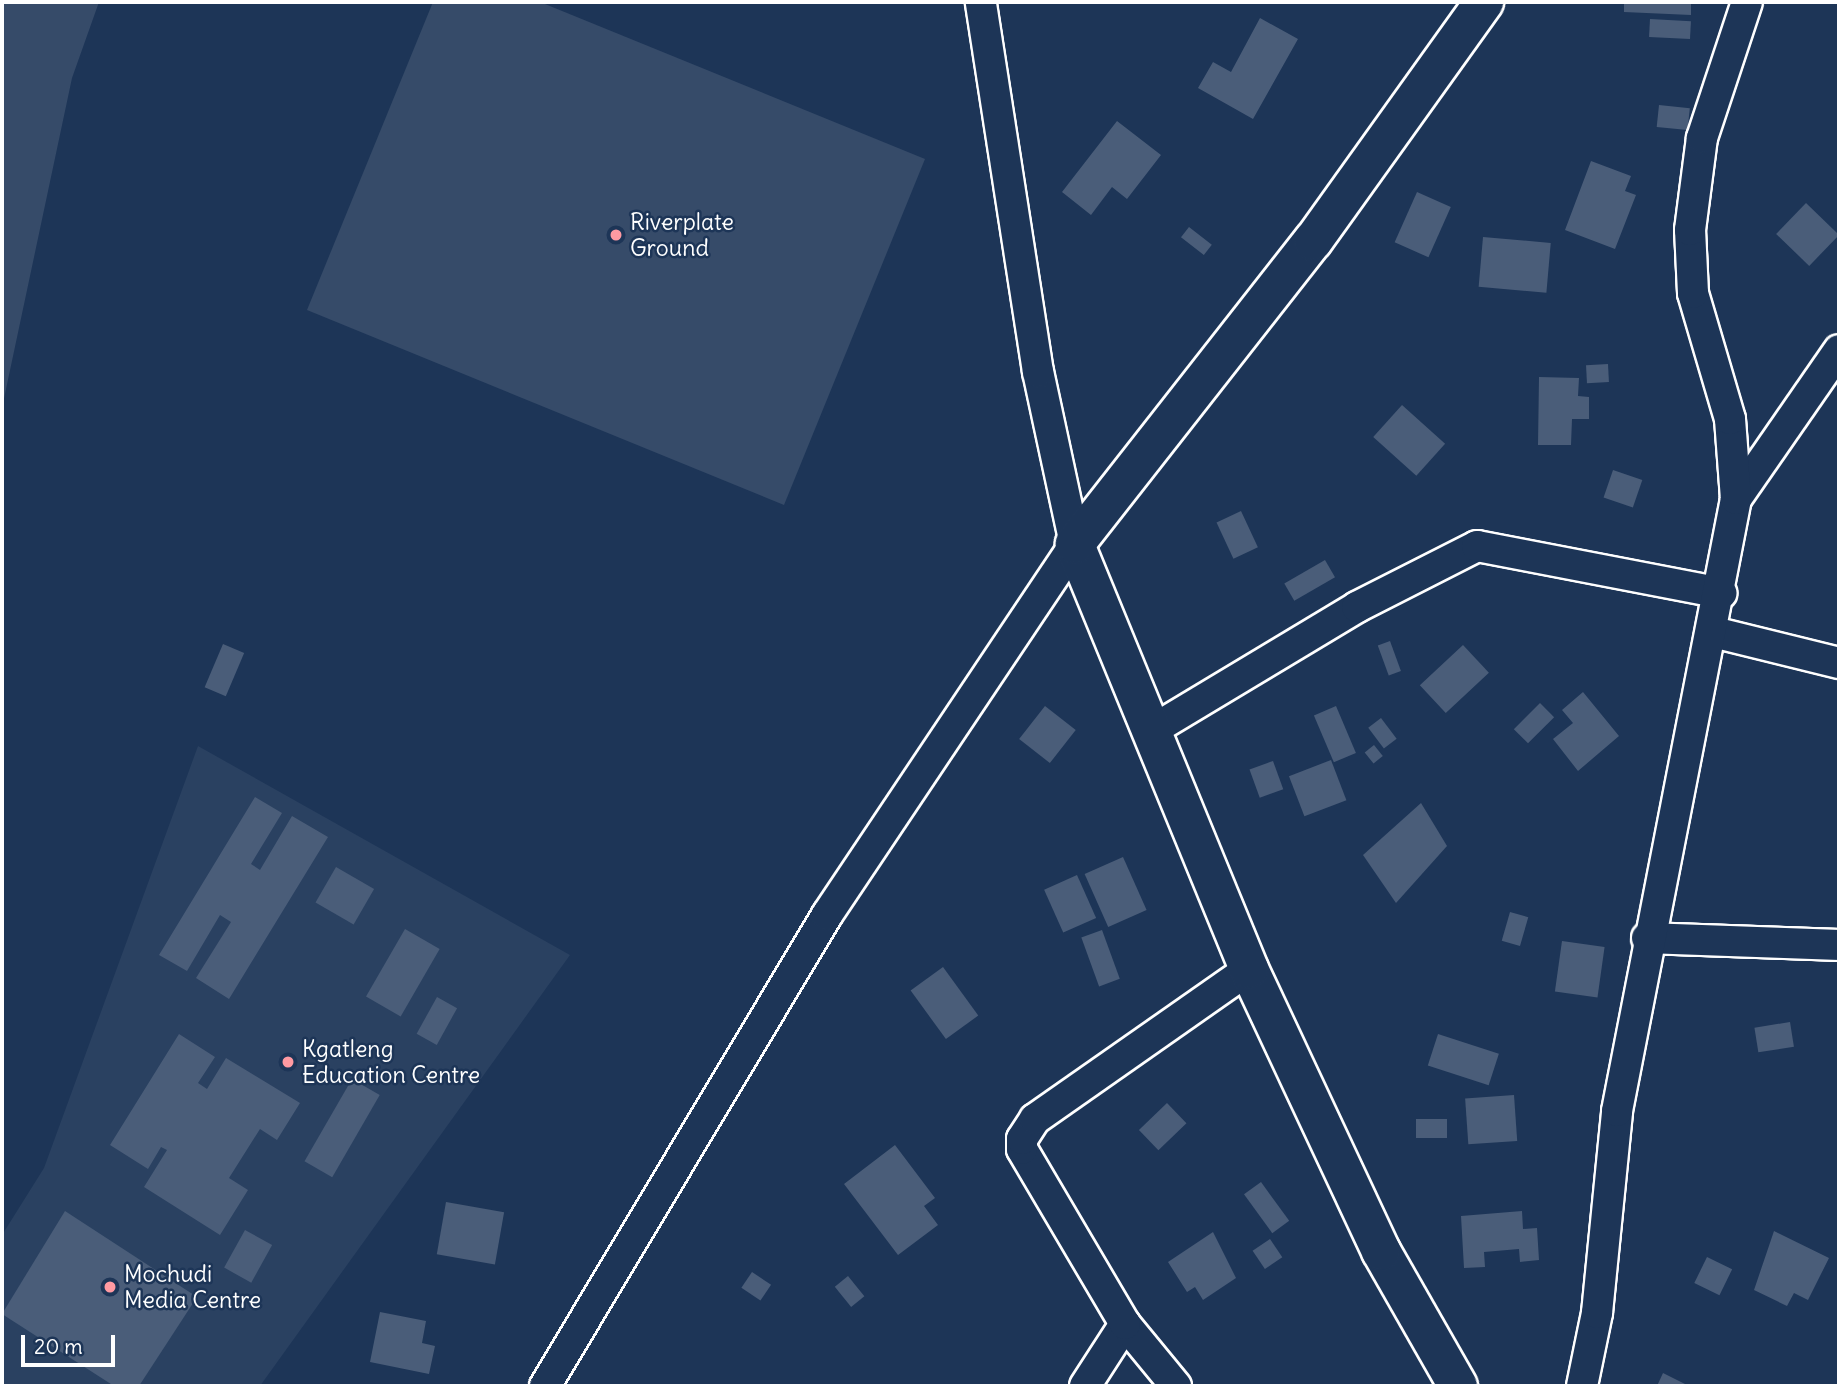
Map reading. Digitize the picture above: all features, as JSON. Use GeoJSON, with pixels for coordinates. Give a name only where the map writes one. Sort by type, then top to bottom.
{"type":"FeatureCollection","features":[{"type":"Feature","properties":{"kind":"street"},"geometry":{"type":"LineString","coordinates":[[981,2],[1038,372],[1074,544],[1249,969],[1381,1251],[1458,1386]]}},
{"type":"Feature","properties":{"kind":"street"},"geometry":{"type":"LineString","coordinates":[[545,1386],[827,915],[1074,544],[1313,241],[1485,2]]}},
{"type":"Feature","properties":{"kind":"street"},"geometry":{"type":"LineString","coordinates":[[1582,1386],[1597,1313],[1617,1111],[1647,938],[1722,593],[1736,499],[1730,419],[1693,293],[1690,230],[1702,138],[1747,2]]}},
{"type":"Feature","properties":{"kind":"street"},"geometry":{"type":"LineString","coordinates":[[1736,499],[1839,350]]}},
{"type":"Feature","properties":{"kind":"street"},"geometry":{"type":"LineString","coordinates":[[1151,731],[1357,607],[1478,546],[1722,593]]}},
{"type":"Feature","properties":{"kind":"street"},"geometry":{"type":"LineString","coordinates":[[1713,632],[1839,663]]}},
{"type":"Feature","properties":{"kind":"street"},"geometry":{"type":"LineString","coordinates":[[1647,938],[1839,946]]}},
{"type":"Feature","properties":{"kind":"street"},"geometry":{"type":"LineString","coordinates":[[1176,1386],[1125,1324],[1022,1149],[1022,1139],[1035,1119],[1249,969]]}},
{"type":"Feature","properties":{"kind":"street"},"geometry":{"type":"LineString","coordinates":[[1085,1386],[1125,1324]]}},
{"type":"Feature","properties":{"kind":"shaded area"},"geometry":{"type":"Polygon","coordinates":[[[2,2],[99,2],[72,78],[2,408],[2,2]]]}},
{"type":"Feature","properties":{"kind":"shaded area","name":"Riverplate Ground"},"geometry":{"type":"Polygon","coordinates":[[[433,2],[540,2],[925,159],[784,505],[307,310],[433,2]]]}},
{"type":"Feature","properties":{"kind":"shaded area","name":"Kgatleng Education Centre"},"geometry":{"type":"Polygon","coordinates":[[[198,746],[570,955],[260,1386],[2,1386],[2,1235],[44,1168],[198,746]]]}},
{"type":"Feature","properties":{"kind":"building"},"geometry":{"type":"Polygon","coordinates":[[[1624,2],[1691,2],[1691,15],[1624,12],[1624,2]]]}},
{"type":"Feature","properties":{"kind":"building"},"geometry":{"type":"Polygon","coordinates":[[[1260,18],[1298,39],[1253,119],[1198,88],[1213,62],[1231,72],[1260,18]]]}},
{"type":"Feature","properties":{"kind":"building"},"geometry":{"type":"Polygon","coordinates":[[[1650,19],[1691,21],[1690,39],[1649,37],[1650,19]]]}},
{"type":"Feature","properties":{"kind":"building"},"geometry":{"type":"Polygon","coordinates":[[[1659,105],[1690,108],[1688,130],[1657,127],[1659,105]]]}},
{"type":"Feature","properties":{"kind":"building"},"geometry":{"type":"Polygon","coordinates":[[[1117,121],[1161,155],[1127,199],[1112,187],[1091,215],[1062,192],[1117,121]]]}},
{"type":"Feature","properties":{"kind":"building"},"geometry":{"type":"Polygon","coordinates":[[[1591,161],[1631,176],[1625,191],[1636,195],[1615,249],[1565,230],[1591,161]]]}},
{"type":"Feature","properties":{"kind":"building"},"geometry":{"type":"Polygon","coordinates":[[[1417,192],[1451,207],[1428,257],[1395,242],[1417,192]]]}},
{"type":"Feature","properties":{"kind":"building"},"geometry":{"type":"Polygon","coordinates":[[[1806,203],[1839,235],[1809,266],[1776,234],[1806,203]]]}},
{"type":"Feature","properties":{"kind":"building"},"geometry":{"type":"Polygon","coordinates":[[[1189,227],[1212,245],[1204,255],[1181,237],[1189,227]]]}},
{"type":"Feature","properties":{"kind":"building"},"geometry":{"type":"Polygon","coordinates":[[[1483,237],[1551,243],[1546,293],[1479,287],[1483,237]]]}},
{"type":"Feature","properties":{"kind":"building"},"geometry":{"type":"Polygon","coordinates":[[[1608,364],[1609,382],[1587,383],[1586,365],[1608,364]]]}},
{"type":"Feature","properties":{"kind":"building"},"geometry":{"type":"Polygon","coordinates":[[[1539,377],[1579,378],[1578,396],[1589,397],[1589,419],[1572,419],[1571,445],[1538,445],[1539,377]]]}},
{"type":"Feature","properties":{"kind":"building"},"geometry":{"type":"Polygon","coordinates":[[[1402,405],[1445,444],[1416,476],[1373,437],[1402,405]]]}},
{"type":"Feature","properties":{"kind":"building"},"geometry":{"type":"Polygon","coordinates":[[[1613,470],[1642,480],[1633,508],[1604,497],[1613,470]]]}},
{"type":"Feature","properties":{"kind":"building"},"geometry":{"type":"Polygon","coordinates":[[[1241,511],[1258,547],[1233,559],[1217,522],[1241,511]]]}},
{"type":"Feature","properties":{"kind":"building"},"geometry":{"type":"Polygon","coordinates":[[[1325,560],[1335,577],[1294,601],[1284,584],[1325,560]]]}},
{"type":"Feature","properties":{"kind":"building"},"geometry":{"type":"Polygon","coordinates":[[[1390,641],[1401,671],[1389,676],[1378,645],[1390,641]]]}},
{"type":"Feature","properties":{"kind":"building"},"geometry":{"type":"Polygon","coordinates":[[[223,644],[244,653],[226,696],[205,687],[223,644]]]}},
{"type":"Feature","properties":{"kind":"building"},"geometry":{"type":"Polygon","coordinates":[[[1463,645],[1489,673],[1446,713],[1420,685],[1463,645]]]}},
{"type":"Feature","properties":{"kind":"building"},"geometry":{"type":"Polygon","coordinates":[[[1583,692],[1619,736],[1578,771],[1553,739],[1573,723],[1562,710],[1583,692]]]}},
{"type":"Feature","properties":{"kind":"building"},"geometry":{"type":"Polygon","coordinates":[[[1540,703],[1554,717],[1528,743],[1514,729],[1540,703]]]}},
{"type":"Feature","properties":{"kind":"building"},"geometry":{"type":"Polygon","coordinates":[[[1045,706],[1076,730],[1050,763],[1019,739],[1045,706]]]}},
{"type":"Feature","properties":{"kind":"building"},"geometry":{"type":"Polygon","coordinates":[[[1336,706],[1356,753],[1334,762],[1314,715],[1336,706]]]}},
{"type":"Feature","properties":{"kind":"building"},"geometry":{"type":"Polygon","coordinates":[[[1381,718],[1397,739],[1384,748],[1368,728],[1381,718]]]}},
{"type":"Feature","properties":{"kind":"building"},"geometry":{"type":"Polygon","coordinates":[[[1374,745],[1383,756],[1373,763],[1365,753],[1374,745]]]}},
{"type":"Feature","properties":{"kind":"building"},"geometry":{"type":"Polygon","coordinates":[[[1331,760],[1346,800],[1304,816],[1289,776],[1331,760]]]}},
{"type":"Feature","properties":{"kind":"building"},"geometry":{"type":"Polygon","coordinates":[[[1273,761],[1283,789],[1260,798],[1250,770],[1273,761]]]}},
{"type":"Feature","properties":{"kind":"building"},"geometry":{"type":"Polygon","coordinates":[[[255,797],[282,813],[251,864],[260,870],[292,816],[328,837],[229,999],[196,978],[231,922],[220,915],[187,971],[159,955],[255,797]]]}},
{"type":"Feature","properties":{"kind":"building"},"geometry":{"type":"Polygon","coordinates":[[[1421,803],[1447,846],[1396,903],[1363,855],[1421,803]]]}},
{"type":"Feature","properties":{"kind":"building"},"geometry":{"type":"Polygon","coordinates":[[[1123,857],[1147,910],[1108,927],[1085,874],[1123,857]]]}},
{"type":"Feature","properties":{"kind":"building"},"geometry":{"type":"Polygon","coordinates":[[[336,867],[374,889],[354,925],[316,903],[336,867]]]}},
{"type":"Feature","properties":{"kind":"building"},"geometry":{"type":"Polygon","coordinates":[[[1077,875],[1096,918],[1063,933],[1044,890],[1077,875]]]}},
{"type":"Feature","properties":{"kind":"building"},"geometry":{"type":"Polygon","coordinates":[[[1510,912],[1528,917],[1520,946],[1502,941],[1510,912]]]}},
{"type":"Feature","properties":{"kind":"building"},"geometry":{"type":"Polygon","coordinates":[[[405,929],[440,949],[401,1017],[366,997],[405,929]]]}},
{"type":"Feature","properties":{"kind":"building"},"geometry":{"type":"Polygon","coordinates":[[[1102,930],[1120,979],[1099,986],[1081,938],[1102,930]]]}},
{"type":"Feature","properties":{"kind":"building"},"geometry":{"type":"Polygon","coordinates":[[[1562,941],[1605,947],[1597,997],[1555,992],[1562,941]]]}},
{"type":"Feature","properties":{"kind":"building"},"geometry":{"type":"Polygon","coordinates":[[[943,967],[978,1016],[946,1039],[911,991],[943,967]]]}},
{"type":"Feature","properties":{"kind":"building"},"geometry":{"type":"Polygon","coordinates":[[[437,997],[457,1008],[437,1045],[417,1034],[437,997]]]}},
{"type":"Feature","properties":{"kind":"building"},"geometry":{"type":"Polygon","coordinates":[[[1790,1022],[1794,1047],[1758,1052],[1754,1028],[1790,1022]]]}},
{"type":"Feature","properties":{"kind":"building"},"geometry":{"type":"Polygon","coordinates":[[[179,1034],[215,1057],[198,1083],[207,1089],[226,1058],[300,1103],[277,1140],[260,1129],[229,1178],[248,1190],[220,1235],[144,1187],[167,1150],[161,1147],[148,1169],[110,1145],[179,1034]]]}},
{"type":"Feature","properties":{"kind":"building"},"geometry":{"type":"Polygon","coordinates":[[[1438,1034],[1499,1054],[1489,1085],[1428,1065],[1438,1034]]]}},
{"type":"Feature","properties":{"kind":"building"},"geometry":{"type":"Polygon","coordinates":[[[352,1079],[380,1095],[332,1177],[304,1161],[352,1079]]]}},
{"type":"Feature","properties":{"kind":"building"},"geometry":{"type":"Polygon","coordinates":[[[1514,1095],[1517,1141],[1468,1144],[1465,1098],[1514,1095]]]}},
{"type":"Feature","properties":{"kind":"building"},"geometry":{"type":"Polygon","coordinates":[[[1167,1103],[1186,1123],[1158,1150],[1139,1130],[1167,1103]]]}},
{"type":"Feature","properties":{"kind":"building"},"geometry":{"type":"Polygon","coordinates":[[[1416,1119],[1447,1119],[1447,1138],[1416,1138],[1416,1119]]]}},
{"type":"Feature","properties":{"kind":"building"},"geometry":{"type":"Polygon","coordinates":[[[895,1145],[935,1198],[924,1206],[938,1225],[898,1255],[844,1184],[895,1145]]]}},
{"type":"Feature","properties":{"kind":"building"},"geometry":{"type":"Polygon","coordinates":[[[1261,1182],[1289,1221],[1272,1233],[1244,1194],[1261,1182]]]}},
{"type":"Feature","properties":{"kind":"building"},"geometry":{"type":"Polygon","coordinates":[[[446,1202],[504,1212],[495,1264],[437,1254],[446,1202]]]}},
{"type":"Feature","properties":{"kind":"building"},"geometry":{"type":"Polygon","coordinates":[[[65,1211],[197,1297],[139,1386],[114,1386],[2,1314],[65,1211]]]}},
{"type":"Feature","properties":{"kind":"building"},"geometry":{"type":"Polygon","coordinates":[[[1522,1211],[1523,1229],[1537,1228],[1539,1260],[1520,1262],[1519,1249],[1484,1252],[1485,1267],[1464,1268],[1461,1216],[1522,1211]]]}},
{"type":"Feature","properties":{"kind":"building"},"geometry":{"type":"Polygon","coordinates":[[[245,1230],[272,1245],[251,1283],[224,1268],[245,1230]]]}},
{"type":"Feature","properties":{"kind":"building"},"geometry":{"type":"Polygon","coordinates":[[[1774,1231],[1829,1258],[1808,1300],[1794,1293],[1787,1306],[1754,1290],[1774,1231]]]}},
{"type":"Feature","properties":{"kind":"building"},"geometry":{"type":"Polygon","coordinates":[[[1213,1232],[1236,1278],[1203,1300],[1195,1287],[1187,1292],[1168,1262],[1213,1232]]]}},
{"type":"Feature","properties":{"kind":"building"},"geometry":{"type":"Polygon","coordinates":[[[1270,1239],[1282,1257],[1265,1269],[1253,1251],[1270,1239]]]}},
{"type":"Feature","properties":{"kind":"building"},"geometry":{"type":"Polygon","coordinates":[[[1707,1257],[1732,1269],[1719,1295],[1694,1283],[1707,1257]]]}},
{"type":"Feature","properties":{"kind":"building"},"geometry":{"type":"Polygon","coordinates":[[[752,1272],[771,1285],[760,1301],[741,1288],[752,1272]]]}},
{"type":"Feature","properties":{"kind":"building"},"geometry":{"type":"Polygon","coordinates":[[[848,1276],[864,1296],[851,1307],[835,1287],[848,1276]]]}},
{"type":"Feature","properties":{"kind":"building"},"geometry":{"type":"Polygon","coordinates":[[[380,1312],[426,1321],[422,1343],[435,1346],[429,1374],[370,1362],[380,1312]]]}},
{"type":"Feature","properties":{"kind":"building"},"geometry":{"type":"Polygon","coordinates":[[[1663,1373],[1689,1386],[1657,1386],[1663,1373]]]}},
{"type":"Feature","properties":{"kind":"place","name":"Riverplate Ground"},"geometry":{"type":"Point","coordinates":[616,235]}},
{"type":"Feature","properties":{"kind":"place","name":"Kgatleng Education Centre"},"geometry":{"type":"Point","coordinates":[288,1062]}},
{"type":"Feature","properties":{"kind":"place","name":"Mochudi Media Centre"},"geometry":{"type":"Point","coordinates":[110,1287]}}]}
